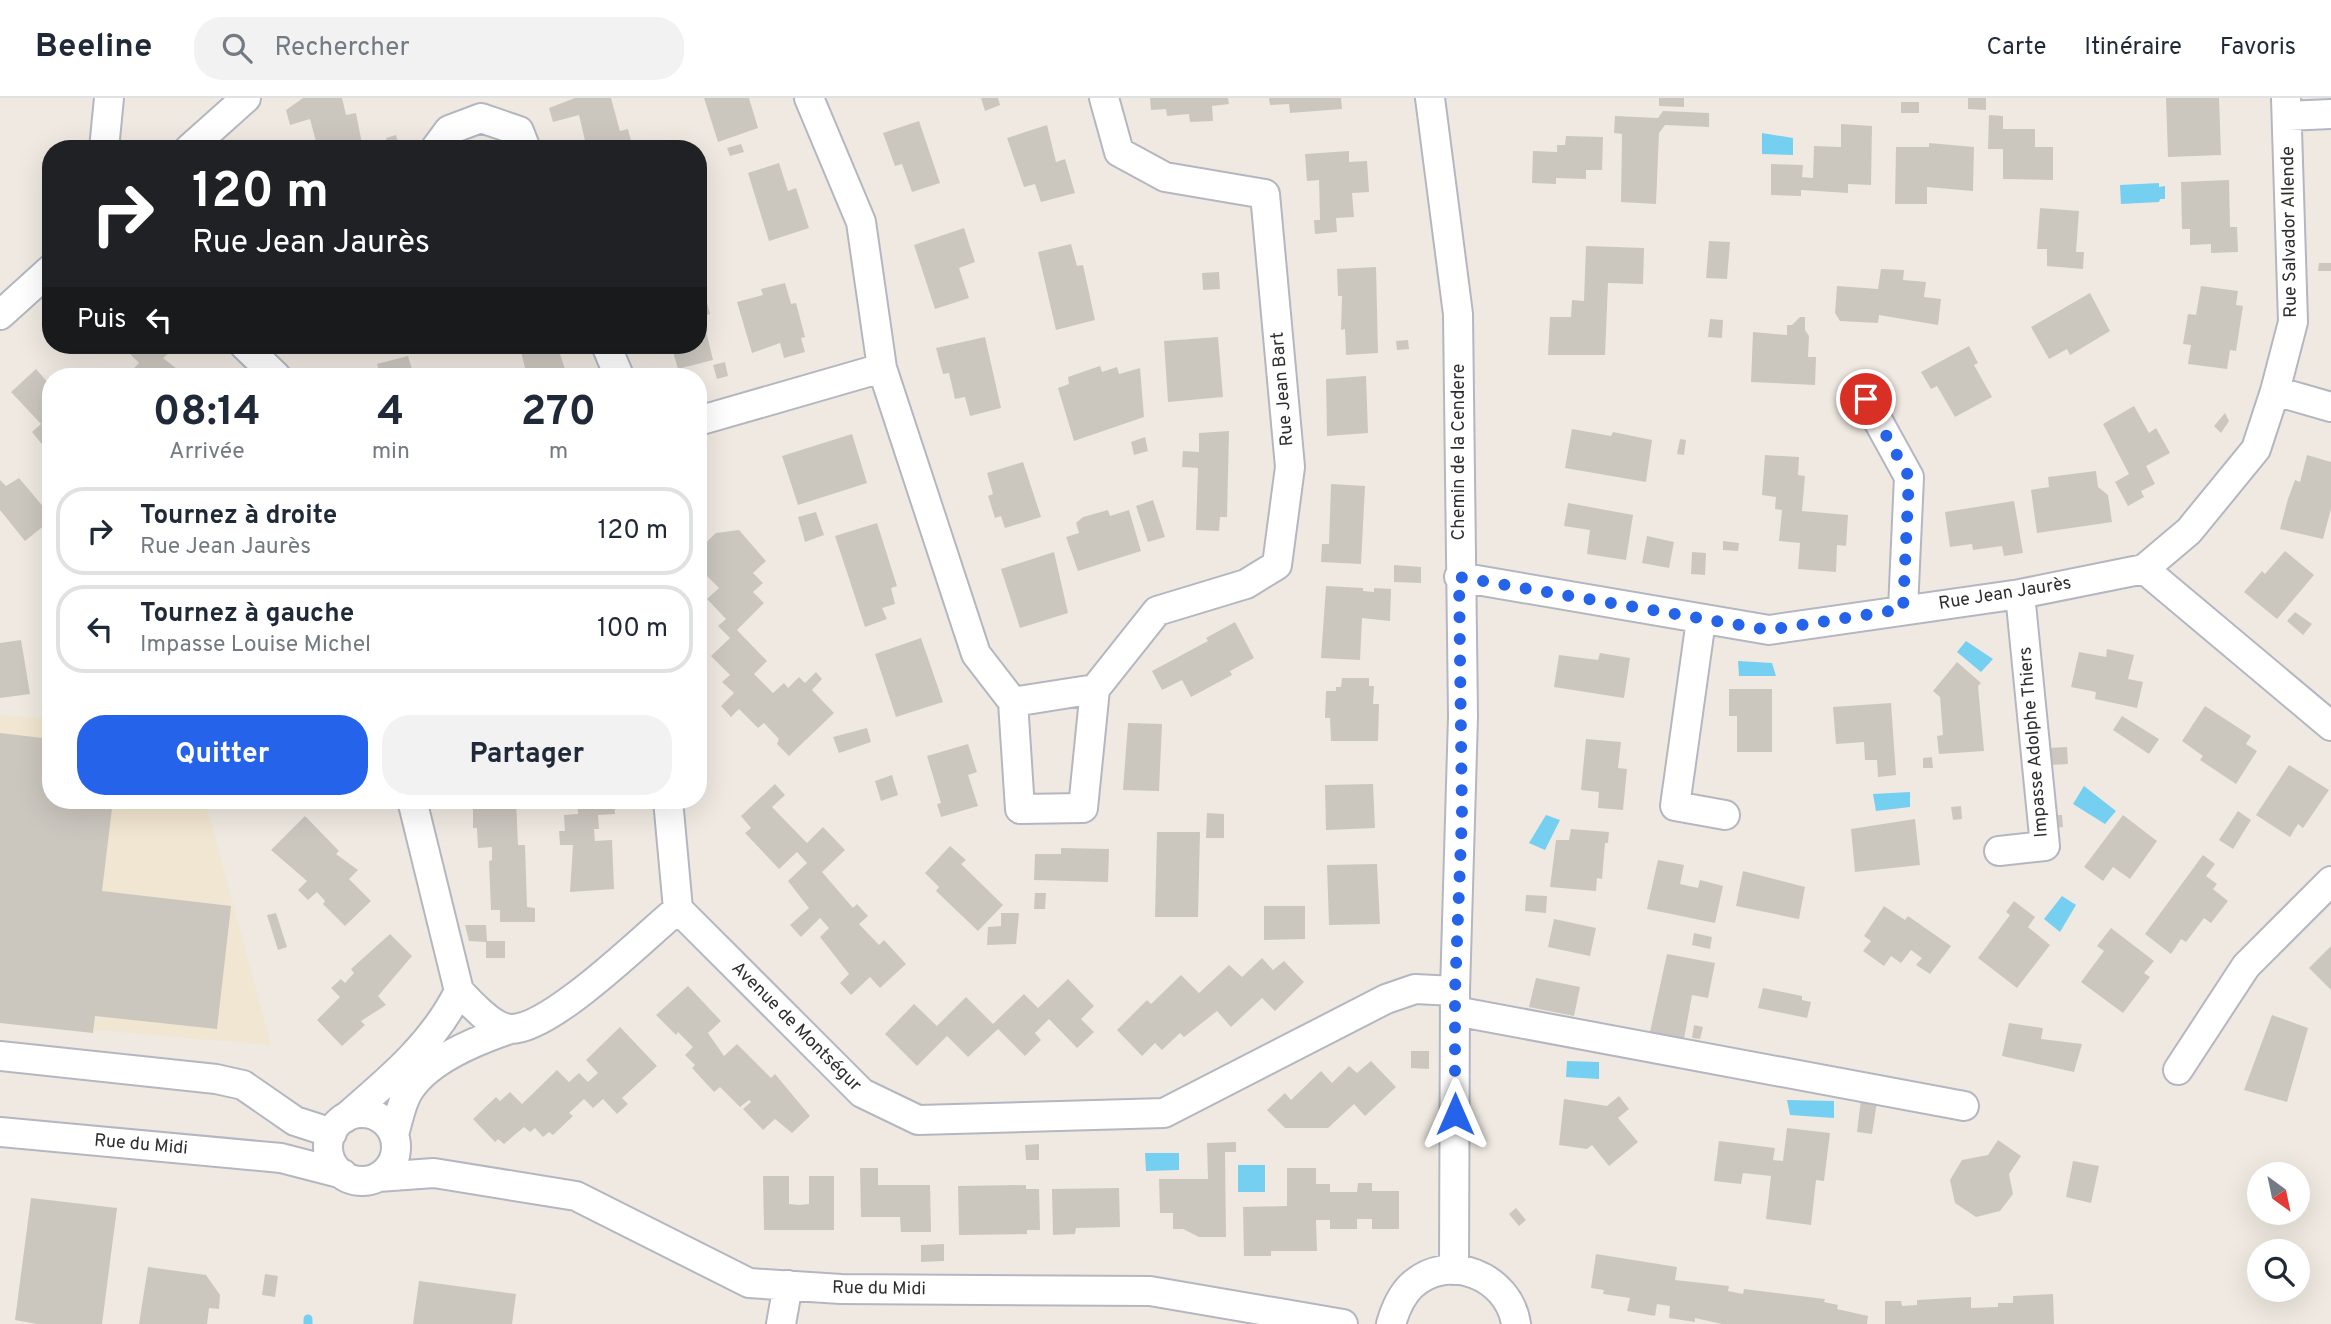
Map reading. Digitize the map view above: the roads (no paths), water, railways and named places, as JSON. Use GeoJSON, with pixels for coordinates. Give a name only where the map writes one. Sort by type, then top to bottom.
{"type":"FeatureCollection","features":[{"type":"Feature","properties":{"kind":"street"},"geometry":{"type":"LineString","coordinates":[[105,140],[110,98]]}},
{"type":"Feature","properties":{"kind":"street"},"geometry":{"type":"LineString","coordinates":[[198,140],[246,98]]}},
{"type":"Feature","properties":{"kind":"street"},"geometry":{"type":"LineString","coordinates":[[809,98],[861,222],[883,368],[976,654],[1013,702],[1020,809],[1083,808],[1096,689],[1013,702]]}},
{"type":"Feature","properties":{"kind":"street","name":"Rue Jean Bart"},"geometry":{"type":"LineString","coordinates":[[1096,689],[1157,611],[1246,584],[1277,565],[1290,467],[1265,194],[1165,177],[1119,152],[1104,98]]}},
{"type":"Feature","properties":{"kind":"street","name":"Chemin de la Cendere"},"geometry":{"type":"LineString","coordinates":[[1430,98],[1458,314],[1462,804],[1455,1001],[1454,1270]]}},
{"type":"Feature","properties":{"kind":"street"},"geometry":{"type":"LineString","coordinates":[[2286,107],[2331,114]]}},
{"type":"Feature","properties":{"kind":"street","name":"Rue Salvador Allende"},"geometry":{"type":"LineString","coordinates":[[2144,569],[2189,531],[2256,449],[2274,391],[2293,322],[2286,107]]}},
{"type":"Feature","properties":{"kind":"street"},"geometry":{"type":"LineString","coordinates":[[442,140],[449,130],[481,118],[519,131],[522,140]]}},
{"type":"Feature","properties":{"kind":"street"},"geometry":{"type":"LineString","coordinates":[[0,315],[42,278]]}},
{"type":"Feature","properties":{"kind":"street"},"geometry":{"type":"LineString","coordinates":[[253,354],[268,368]]}},
{"type":"Feature","properties":{"kind":"street"},"geometry":{"type":"LineString","coordinates":[[707,418],[883,368]]}},
{"type":"Feature","properties":{"kind":"street"},"geometry":{"type":"LineString","coordinates":[[2274,391],[2331,407]]}},
{"type":"Feature","properties":{"kind":"street"},"geometry":{"type":"LineString","coordinates":[[1866,399],[1909,477],[1903,609]]}},
{"type":"Feature","properties":{"kind":"street"},"geometry":{"type":"LineString","coordinates":[[2144,569],[2331,726]]}},
{"type":"Feature","properties":{"kind":"street","name":"Rue Jean Jaurès"},"geometry":{"type":"LineString","coordinates":[[1459,577],[1497,581],[1769,630],[2020,594],[2144,569]]}},
{"type":"Feature","properties":{"kind":"street","name":"Impasse Adolphe Thiers"},"geometry":{"type":"LineString","coordinates":[[1999,850],[2045,846],[2020,594]]}},
{"type":"Feature","properties":{"kind":"street"},"geometry":{"type":"LineString","coordinates":[[1702,620],[1675,806],[1725,815]]}},
{"type":"Feature","properties":{"kind":"street"},"geometry":{"type":"LineString","coordinates":[[414,809],[459,991],[479,1012],[510,1029]]}},
{"type":"Feature","properties":{"kind":"street"},"geometry":{"type":"LineString","coordinates":[[377,1177],[390,1166],[405,1096],[423,1073],[489,1036],[535,1024],[564,1005],[678,909],[669,809]]}},
{"type":"Feature","properties":{"kind":"street"},"geometry":{"type":"LineString","coordinates":[[2178,1070],[2246,967],[2331,881]]}},
{"type":"Feature","properties":{"kind":"street","name":"Avenue de Montségur"},"geometry":{"type":"LineString","coordinates":[[678,909],[862,1093],[919,1120],[1164,1113],[1386,999],[1415,989],[1455,1001],[1964,1106]]}},
{"type":"Feature","properties":{"kind":"street"},"geometry":{"type":"LineString","coordinates":[[343,1174],[332,1161],[335,1129],[424,1045],[447,1017],[459,991]]}},
{"type":"Feature","properties":{"kind":"street"},"geometry":{"type":"LineString","coordinates":[[0,1056],[216,1079],[243,1085],[295,1121],[335,1129]]}},
{"type":"Feature","properties":{"kind":"street","name":"Rue du Midi"},"geometry":{"type":"LineString","coordinates":[[281,1158],[369,1113],[384,1121],[395,1138],[434,1173]]}},
{"type":"Feature","properties":{"kind":"street","name":"Rue du Midi"},"geometry":{"type":"LineString","coordinates":[[0,1132],[281,1158],[356,1180],[434,1173],[576,1196],[748,1283],[841,1289],[1150,1291],[1343,1324]]}},
{"type":"Feature","properties":{"kind":"street"},"geometry":{"type":"LineString","coordinates":[[1390,1324],[1398,1302],[1413,1285],[1432,1273],[1454,1270],[1471,1272],[1498,1288],[1508,1300],[1516,1324]]}},
{"type":"Feature","properties":{"kind":"street"},"geometry":{"type":"LineString","coordinates":[[781,1324],[788,1285]]}},
{"type":"Feature","properties":{"kind":"water"},"geometry":{"type":"Polygon","coordinates":[[[1762,133],[1793,138],[1793,155],[1762,154],[1762,133]]]}},
{"type":"Feature","properties":{"kind":"water"},"geometry":{"type":"Polygon","coordinates":[[[2159,183],[2159,187],[2165,186],[2165,199],[2160,199],[2159,202],[2121,204],[2120,185],[2159,183]]]}},
{"type":"Feature","properties":{"kind":"water"},"geometry":{"type":"Polygon","coordinates":[[[1966,641],[1993,659],[1981,672],[1957,652],[1966,641]]]}},
{"type":"Feature","properties":{"kind":"water"},"geometry":{"type":"Polygon","coordinates":[[[1738,661],[1772,663],[1776,676],[1739,676],[1738,661]]]}},
{"type":"Feature","properties":{"kind":"water"},"geometry":{"type":"Polygon","coordinates":[[[2084,786],[2116,811],[2105,824],[2073,804],[2084,786]]]}},
{"type":"Feature","properties":{"kind":"water"},"geometry":{"type":"Polygon","coordinates":[[[1910,792],[1910,807],[1876,811],[1873,794],[1910,792]]]}},
{"type":"Feature","properties":{"kind":"water"},"geometry":{"type":"Polygon","coordinates":[[[1546,815],[1560,820],[1545,850],[1529,843],[1546,815]]]}},
{"type":"Feature","properties":{"kind":"water"},"geometry":{"type":"Polygon","coordinates":[[[2062,896],[2076,905],[2060,932],[2044,919],[2062,896]]]}},
{"type":"Feature","properties":{"kind":"water"},"geometry":{"type":"Polygon","coordinates":[[[1567,1061],[1599,1062],[1599,1079],[1566,1077],[1567,1061]]]}},
{"type":"Feature","properties":{"kind":"water"},"geometry":{"type":"Polygon","coordinates":[[[1787,1100],[1834,1101],[1834,1118],[1790,1115],[1787,1100]]]}},
{"type":"Feature","properties":{"kind":"water"},"geometry":{"type":"Polygon","coordinates":[[[1145,1153],[1179,1153],[1179,1170],[1146,1171],[1145,1153]]]}},
{"type":"Feature","properties":{"kind":"water"},"geometry":{"type":"Polygon","coordinates":[[[1238,1165],[1265,1165],[1265,1192],[1238,1192],[1238,1165]]]}},
{"type":"Feature","properties":{"kind":"waterway"},"geometry":{"type":"LineString","coordinates":[[308,1319],[308,1324]]}}]}
